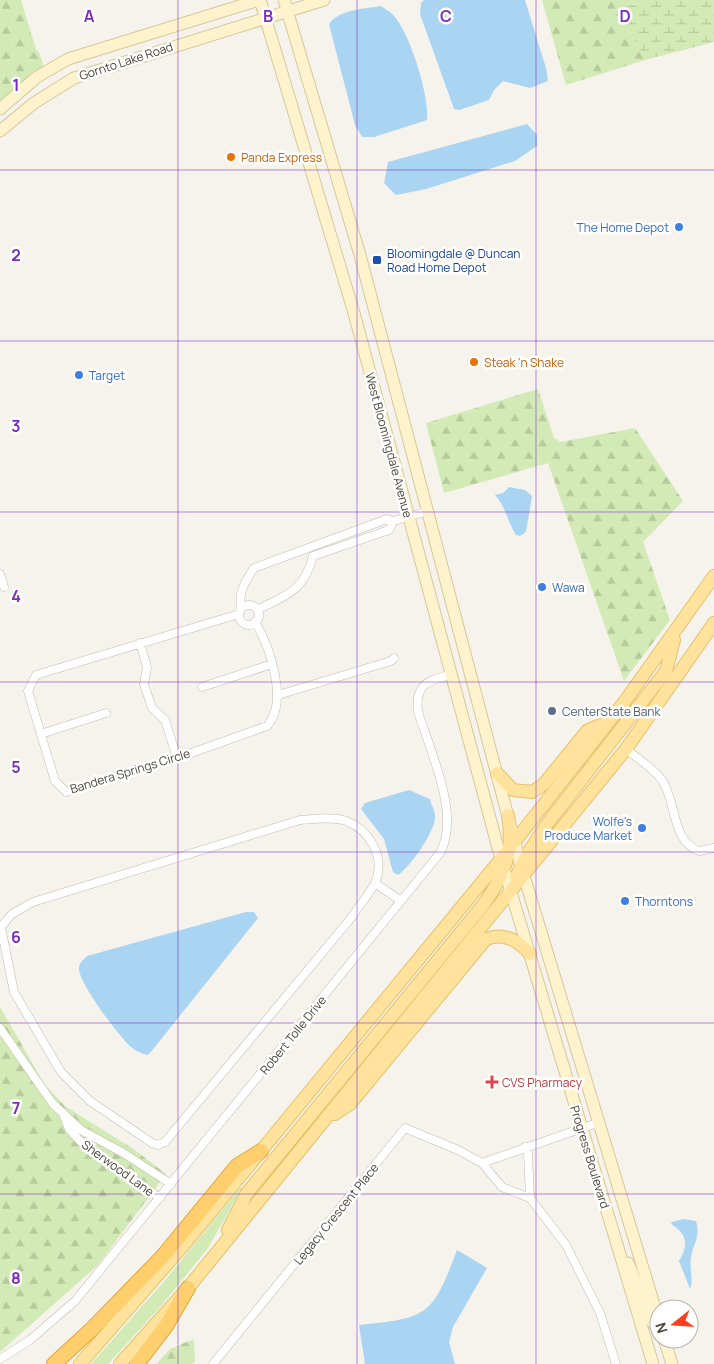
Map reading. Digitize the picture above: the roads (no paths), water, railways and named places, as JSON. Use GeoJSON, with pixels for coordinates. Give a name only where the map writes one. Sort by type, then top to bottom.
{"type":"FeatureCollection","features":[{"type":"Feature","properties":{"kind":"highway"},"geometry":{"type":"LineString","coordinates":[[54,1364],[92,1330],[163,1256],[237,1166],[261,1151]]}},
{"type":"Feature","properties":{"kind":"highway"},"geometry":{"type":"LineString","coordinates":[[137,1364],[166,1326],[188,1288]]}},
{"type":"Feature","properties":{"kind":"main road","name":"West Bloomingdale Avenue"},"geometry":{"type":"LineString","coordinates":[[260,0],[338,258],[450,675],[511,891]]}},
{"type":"Feature","properties":{"kind":"main road","name":"Gornto Lake Road"},"geometry":{"type":"LineString","coordinates":[[0,109],[45,72],[68,59],[260,0]]}},
{"type":"Feature","properties":{"kind":"main road","name":"West Bloomingdale Avenue"},"geometry":{"type":"LineString","coordinates":[[284,0],[360,255],[508,815]]}},
{"type":"Feature","properties":{"kind":"main road","name":"Gornto Lake Road"},"geometry":{"type":"LineString","coordinates":[[0,131],[34,103],[74,78],[324,0]]}},
{"type":"Feature","properties":{"kind":"main road"},"geometry":{"type":"LineString","coordinates":[[68,59],[74,78]]}},
{"type":"Feature","properties":{"kind":"main road"},"geometry":{"type":"LineString","coordinates":[[338,258],[360,255]]}},
{"type":"Feature","properties":{"kind":"main road"},"geometry":{"type":"LineString","coordinates":[[218,1250],[247,1193],[477,912],[494,888],[512,844],[609,721],[676,632],[714,576]]}},
{"type":"Feature","properties":{"kind":"main road"},"geometry":{"type":"LineString","coordinates":[[523,871],[626,749],[713,626]]}},
{"type":"Feature","properties":{"kind":"main road"},"geometry":{"type":"LineString","coordinates":[[120,1364],[188,1288],[511,891],[547,824],[666,671],[676,632]]}},
{"type":"Feature","properties":{"kind":"main road"},"geometry":{"type":"LineString","coordinates":[[497,773],[513,790],[527,793],[536,791],[544,784],[587,731],[609,721]]}},
{"type":"Feature","properties":{"kind":"main road"},"geometry":{"type":"LineString","coordinates":[[508,815],[512,844],[523,871]]}},
{"type":"Feature","properties":{"kind":"main road"},"geometry":{"type":"LineString","coordinates":[[80,1364],[170,1261],[503,864]]}},
{"type":"Feature","properties":{"kind":"main road","name":"Progress Boulevard"},"geometry":{"type":"LineString","coordinates":[[523,871],[652,1299]]}},
{"type":"Feature","properties":{"kind":"main road","name":"Progress Boulevard"},"geometry":{"type":"LineString","coordinates":[[511,891],[653,1364]]}},
{"type":"Feature","properties":{"kind":"main road"},"geometry":{"type":"LineString","coordinates":[[321,1124],[350,1104],[486,939],[504,936],[522,945],[530,954]]}},
{"type":"Feature","properties":{"kind":"main road"},"geometry":{"type":"LineString","coordinates":[[591,1161],[599,1170],[628,1263],[637,1280],[649,1319]]}},
{"type":"Feature","properties":{"kind":"main road"},"geometry":{"type":"LineString","coordinates":[[667,1349],[672,1364]]}},
{"type":"Feature","properties":{"kind":"street"},"geometry":{"type":"LineString","coordinates":[[240,611],[250,605],[257,610],[258,617],[255,622],[246,624],[241,620],[240,611],[239,599],[244,583],[254,568],[387,519],[394,521],[428,511]]}},
{"type":"Feature","properties":{"kind":"street"},"geometry":{"type":"LineString","coordinates":[[257,610],[284,598],[297,588],[310,566],[313,556],[389,530],[394,521]]}},
{"type":"Feature","properties":{"kind":"street"},"geometry":{"type":"LineString","coordinates":[[0,574],[4,587]]}},
{"type":"Feature","properties":{"kind":"street","name":"Bandera Springs Circle"},"geometry":{"type":"LineString","coordinates":[[240,611],[36,675],[28,691],[56,781],[66,792],[177,758],[267,726],[272,721],[278,695],[278,682],[262,633],[255,622]]}},
{"type":"Feature","properties":{"kind":"street"},"geometry":{"type":"LineString","coordinates":[[140,642],[147,668],[144,684],[152,708],[165,720],[177,758]]}},
{"type":"Feature","properties":{"kind":"street"},"geometry":{"type":"LineString","coordinates":[[278,695],[391,661],[394,658]]}},
{"type":"Feature","properties":{"kind":"street"},"geometry":{"type":"LineString","coordinates":[[202,687],[272,664]]}},
{"type":"Feature","properties":{"kind":"street","name":"Robert Tolle Drive"},"geometry":{"type":"LineString","coordinates":[[0,1359],[30,1340],[75,1301],[440,853],[447,840],[448,808],[416,700],[421,688],[425,684],[450,675]]}},
{"type":"Feature","properties":{"kind":"street"},"geometry":{"type":"LineString","coordinates":[[41,734],[106,713]]}},
{"type":"Feature","properties":{"kind":"street"},"geometry":{"type":"LineString","coordinates":[[626,749],[661,780],[668,791],[678,827],[687,844],[699,851],[714,848]]}},
{"type":"Feature","properties":{"kind":"street"},"geometry":{"type":"LineString","coordinates":[[300,820],[345,820],[362,830],[374,844],[378,862],[378,872],[374,883],[351,918],[165,1142],[158,1145],[90,1101],[61,1072],[14,992],[1,927],[12,914],[33,902],[300,820]]}},
{"type":"Feature","properties":{"kind":"street"},"geometry":{"type":"LineString","coordinates":[[374,883],[401,901]]}},
{"type":"Feature","properties":{"kind":"street","name":"Sherwood Lane"},"geometry":{"type":"LineString","coordinates":[[0,1028],[53,1104],[81,1130],[126,1154],[171,1184]]}},
{"type":"Feature","properties":{"kind":"street","name":"Sherwood Lane"},"geometry":{"type":"LineString","coordinates":[[63,1113],[69,1129],[81,1142],[160,1198]]}},
{"type":"Feature","properties":{"kind":"street"},"geometry":{"type":"LineString","coordinates":[[482,1163],[600,1122]]}},
{"type":"Feature","properties":{"kind":"street","name":"Legacy Crescent Place"},"geometry":{"type":"LineString","coordinates":[[213,1364],[405,1128],[458,1150],[482,1163],[502,1186],[530,1198],[566,1245],[600,1313],[616,1364]]}},
{"type":"Feature","properties":{"kind":"street"},"geometry":{"type":"LineString","coordinates":[[525,1147],[528,1153],[530,1198]]}},
{"type":"Feature","properties":{"kind":"water"},"geometry":{"type":"Polygon","coordinates":[[[424,0],[525,0],[546,68],[548,81],[530,88],[503,81],[494,90],[489,100],[459,110],[454,109],[420,14],[421,3],[424,0]]]}},
{"type":"Feature","properties":{"kind":"water"},"geometry":{"type":"Polygon","coordinates":[[[381,6],[393,15],[406,36],[422,82],[427,120],[374,137],[362,137],[355,125],[329,24],[339,15],[381,6]]]}},
{"type":"Feature","properties":{"kind":"water"},"geometry":{"type":"Polygon","coordinates":[[[527,124],[537,135],[537,146],[515,161],[426,189],[396,195],[384,183],[388,162],[527,124]]]}},
{"type":"Feature","properties":{"kind":"water"},"geometry":{"type":"Polygon","coordinates":[[[509,487],[525,490],[532,496],[526,532],[520,536],[516,535],[502,504],[495,495],[503,493],[509,487]]]}},
{"type":"Feature","properties":{"kind":"water"},"geometry":{"type":"Polygon","coordinates":[[[409,790],[430,799],[435,818],[434,824],[421,849],[409,865],[398,875],[393,872],[384,839],[361,809],[365,803],[409,790]]]}},
{"type":"Feature","properties":{"kind":"water"},"geometry":{"type":"Polygon","coordinates":[[[246,912],[254,912],[258,918],[150,1053],[147,1055],[132,1048],[109,1020],[85,985],[79,969],[83,960],[87,956],[246,912]]]}},
{"type":"Feature","properties":{"kind":"water"},"geometry":{"type":"Polygon","coordinates":[[[683,1219],[696,1221],[698,1232],[691,1257],[692,1282],[690,1289],[679,1261],[684,1249],[685,1240],[680,1232],[671,1224],[683,1219]]]}},
{"type":"Feature","properties":{"kind":"water"},"geometry":{"type":"Polygon","coordinates":[[[457,1250],[487,1268],[453,1327],[449,1342],[455,1364],[365,1364],[359,1325],[400,1320],[425,1310],[441,1289],[457,1250]]]}},
{"type":"Feature","properties":{"kind":"place","name":"Panda Express"},"geometry":{"type":"Point","coordinates":[231,157]}},
{"type":"Feature","properties":{"kind":"place","name":"The Home Depot"},"geometry":{"type":"Point","coordinates":[679,227]}},
{"type":"Feature","properties":{"kind":"place","name":"Bloomingdale @ Duncan Road Home Depot"},"geometry":{"type":"Point","coordinates":[377,260]}},
{"type":"Feature","properties":{"kind":"place","name":"Steak 'n Shake"},"geometry":{"type":"Point","coordinates":[474,362]}},
{"type":"Feature","properties":{"kind":"place","name":"Target"},"geometry":{"type":"Point","coordinates":[79,375]}},
{"type":"Feature","properties":{"kind":"place","name":"Wawa"},"geometry":{"type":"Point","coordinates":[542,587]}},
{"type":"Feature","properties":{"kind":"place","name":"CenterState Bank"},"geometry":{"type":"Point","coordinates":[552,711]}},
{"type":"Feature","properties":{"kind":"place","name":"Wolfe's Produce Market"},"geometry":{"type":"Point","coordinates":[642,828]}},
{"type":"Feature","properties":{"kind":"place","name":"Thorntons"},"geometry":{"type":"Point","coordinates":[625,901]}},
{"type":"Feature","properties":{"kind":"place","name":"CVS Pharmacy"},"geometry":{"type":"Point","coordinates":[492,1082]}}]}
